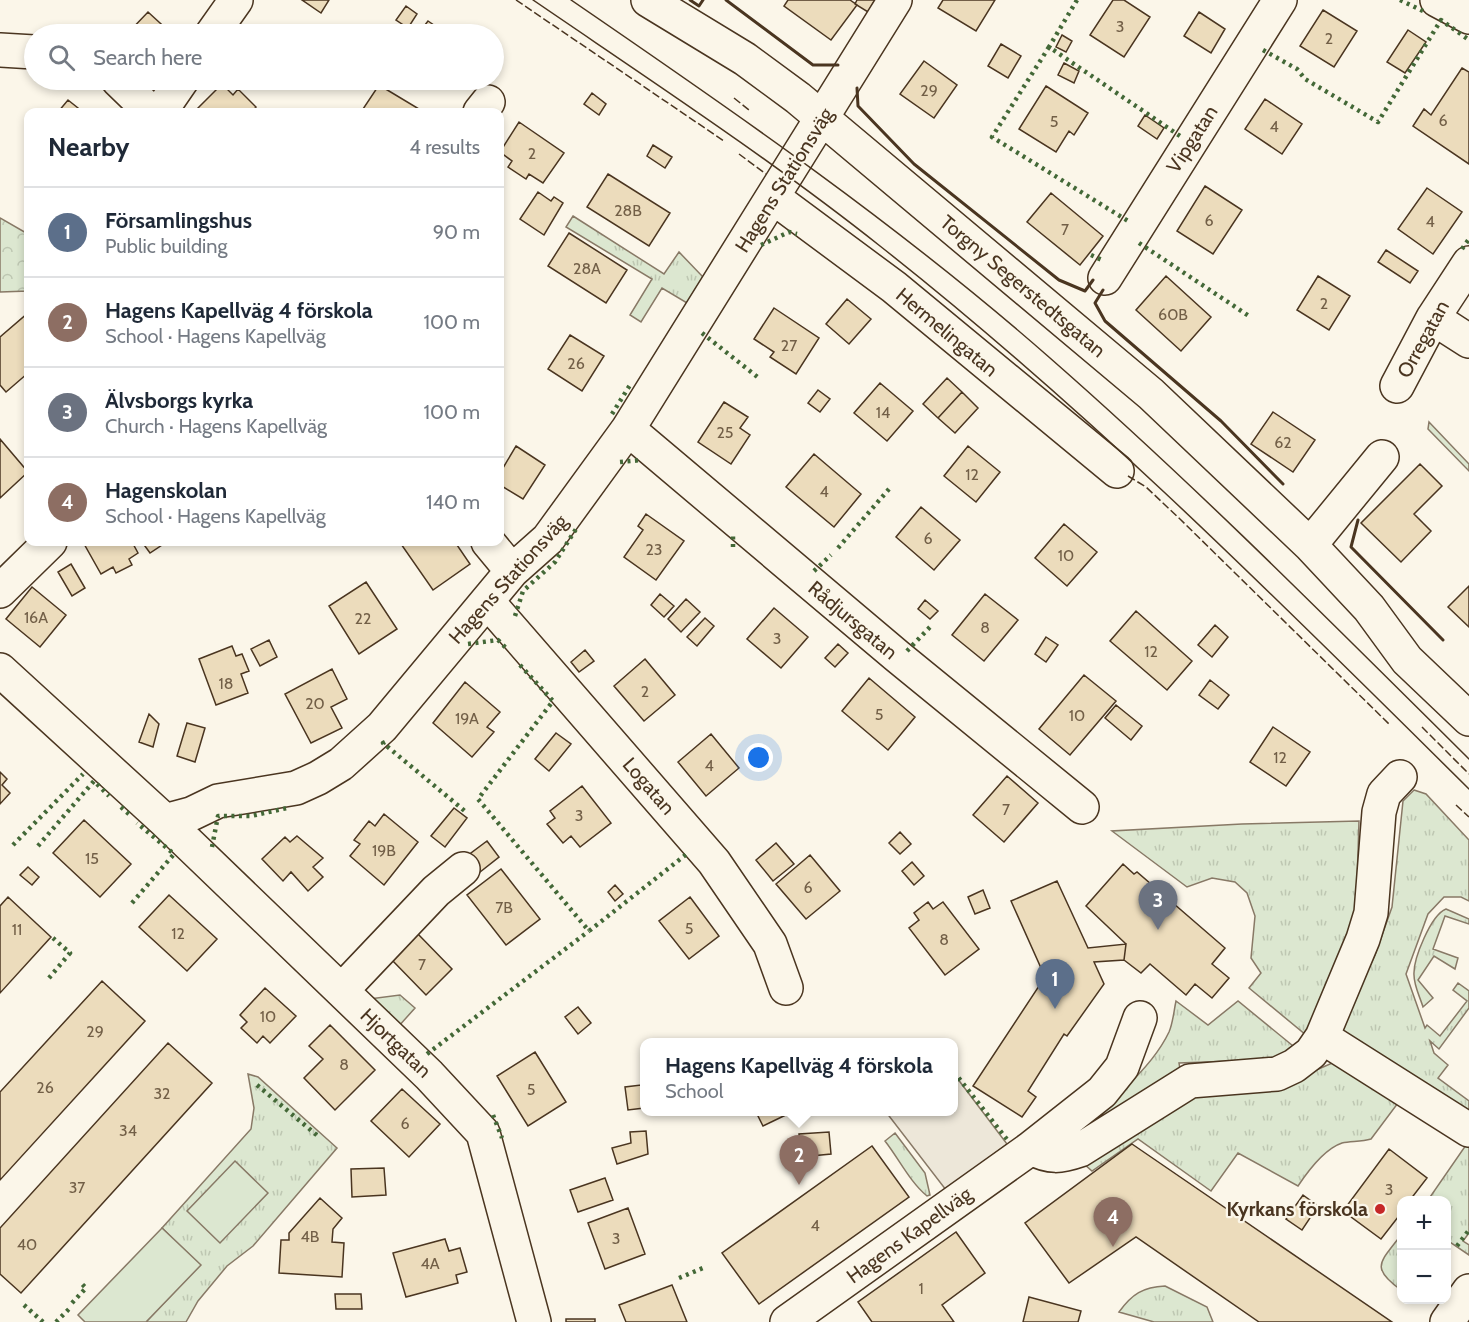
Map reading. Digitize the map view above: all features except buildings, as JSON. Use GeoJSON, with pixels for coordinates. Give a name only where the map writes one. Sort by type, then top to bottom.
{"type":"FeatureCollection","features":[{"type":"Feature","properties":{"kind":"street"},"geometry":{"type":"LineString","coordinates":[[219,24],[236,0]]}},
{"type":"Feature","properties":{"kind":"street","name":"Torgny Segerstedtsgatan"},"geometry":{"type":"LineString","coordinates":[[648,0],[745,59],[822,117],[1142,387],[1310,545],[1369,608],[1407,660],[1469,719]]}},
{"type":"Feature","properties":{"kind":"street","name":"Hagens Stationsväg"},"geometry":{"type":"LineString","coordinates":[[165,821],[191,814],[218,801],[296,788],[341,764],[382,727],[512,571],[548,539],[628,429],[774,198],[895,0]]}},
{"type":"Feature","properties":{"kind":"street","name":"Vipgatan"},"geometry":{"type":"LineString","coordinates":[[1105,278],[1280,0]]}},
{"type":"Feature","properties":{"kind":"street"},"geometry":{"type":"LineString","coordinates":[[1437,0],[1469,17]]}},
{"type":"Feature","properties":{"kind":"street"},"geometry":{"type":"LineString","coordinates":[[0,51],[24,52]]}},
{"type":"Feature","properties":{"kind":"street"},"geometry":{"type":"LineString","coordinates":[[128,90],[147,108]]}},
{"type":"Feature","properties":{"kind":"street"},"geometry":{"type":"LineString","coordinates":[[163,108],[175,90]]}},
{"type":"Feature","properties":{"kind":"street","name":"Hermelingatan"},"geometry":{"type":"LineString","coordinates":[[774,198],[894,288],[1117,471]]}},
{"type":"Feature","properties":{"kind":"street","name":"Orregatan"},"geometry":{"type":"LineString","coordinates":[[1397,386],[1433,318],[1469,263]]}},
{"type":"Feature","properties":{"kind":"street"},"geometry":{"type":"LineString","coordinates":[[1433,318],[1469,341]]}},
{"type":"Feature","properties":{"kind":"street","name":"Rådjursgatan"},"geometry":{"type":"LineString","coordinates":[[628,429],[897,656],[1082,807]]}},
{"type":"Feature","properties":{"kind":"street"},"geometry":{"type":"LineString","coordinates":[[1310,545],[1383,457]]}},
{"type":"Feature","properties":{"kind":"street"},"geometry":{"type":"LineString","coordinates":[[0,591],[46,546]]}},
{"type":"Feature","properties":{"kind":"street"},"geometry":{"type":"LineString","coordinates":[[492,546],[512,571]]}},
{"type":"Feature","properties":{"kind":"street","name":"Logatan"},"geometry":{"type":"LineString","coordinates":[[487,601],[714,862],[770,944],[786,988]]}},
{"type":"Feature","properties":{"kind":"street","name":"Torgny Segerstedtsgatan"},"geometry":{"type":"LineString","coordinates":[[1369,608],[1422,643],[1469,689]]}},
{"type":"Feature","properties":{"kind":"street"},"geometry":{"type":"LineString","coordinates":[[0,670],[165,821]]}},
{"type":"Feature","properties":{"kind":"street"},"geometry":{"type":"LineString","coordinates":[[1031,1148],[1047,1157],[1063,1156],[1080,1150],[1190,1081],[1277,1074],[1302,1060],[1322,1037],[1364,939],[1371,913],[1379,812],[1384,794],[1400,777]]}},
{"type":"Feature","properties":{"kind":"street","name":"Hjortgatan"},"geometry":{"type":"LineString","coordinates":[[165,821],[452,1097],[483,1133],[534,1322]]}},
{"type":"Feature","properties":{"kind":"street"},"geometry":{"type":"LineString","coordinates":[[342,990],[436,891],[463,869]]}},
{"type":"Feature","properties":{"kind":"street","name":"Hagens Kapellväg"},"geometry":{"type":"LineString","coordinates":[[787,1322],[1031,1148],[1102,1092],[1122,1067],[1140,1018]]}},
{"type":"Feature","properties":{"kind":"street"},"geometry":{"type":"LineString","coordinates":[[1322,1037],[1469,1130]]}},
{"type":"Feature","properties":{"kind":"street"},"geometry":{"type":"LineString","coordinates":[[1447,1322],[1469,1291]]}},
{"type":"Feature","properties":{"kind":"green space"},"geometry":{"type":"Polygon","coordinates":[[[573,216],[664,274],[679,252],[703,277],[687,303],[662,288],[641,322],[630,315],[652,279],[566,227],[573,216]]]}},
{"type":"Feature","properties":{"kind":"green space"},"geometry":{"type":"Polygon","coordinates":[[[0,218],[24,232],[24,291],[0,292],[0,218]]]}},
{"type":"Feature","properties":{"kind":"green space"},"geometry":{"type":"Polygon","coordinates":[[[1429,422],[1469,464],[1469,471],[1428,429],[1429,422]]]}},
{"type":"Feature","properties":{"kind":"green space"},"geometry":{"type":"Polygon","coordinates":[[[1414,790],[1426,794],[1469,840],[1469,901],[1461,897],[1444,897],[1428,914],[1406,974],[1425,1028],[1427,1025],[1440,1036],[1467,1001],[1453,990],[1458,983],[1469,991],[1469,1008],[1439,1049],[1430,1041],[1434,1053],[1448,1065],[1438,1078],[1469,1101],[1469,1117],[1338,1033],[1375,955],[1392,907],[1403,801],[1414,790]]]}},
{"type":"Feature","properties":{"kind":"green space"},"geometry":{"type":"Polygon","coordinates":[[[1359,821],[1356,916],[1306,1035],[1249,988],[1261,973],[1251,958],[1255,916],[1247,893],[1235,882],[1212,878],[1187,887],[1112,831],[1242,824],[1359,821]]]}},
{"type":"Feature","properties":{"kind":"green space"},"geometry":{"type":"Polygon","coordinates":[[[1446,909],[1469,919],[1469,924],[1445,916],[1433,949],[1458,958],[1455,969],[1434,956],[1418,980],[1433,998],[1423,1007],[1414,979],[1416,959],[1429,928],[1440,913],[1446,909]]]}},
{"type":"Feature","properties":{"kind":"green space"},"geometry":{"type":"Polygon","coordinates":[[[400,995],[415,1008],[398,1027],[369,999],[400,995]]]}},
{"type":"Feature","properties":{"kind":"green space"},"geometry":{"type":"Polygon","coordinates":[[[1176,1001],[1208,1025],[1238,1001],[1298,1050],[1289,1059],[1179,1063],[1182,1081],[1081,1140],[1053,1144],[1118,1094],[1147,1065],[1169,1032],[1176,1001]]]}},
{"type":"Feature","properties":{"kind":"green space"},"geometry":{"type":"Polygon","coordinates":[[[1339,1060],[1401,1099],[1371,1139],[1335,1146],[1317,1161],[1298,1186],[1238,1153],[1211,1191],[1138,1139],[1092,1171],[1083,1163],[1199,1091],[1290,1086],[1314,1071],[1339,1060]]]}},
{"type":"Feature","properties":{"kind":"green space"},"geometry":{"type":"Polygon","coordinates":[[[248,1074],[258,1077],[337,1148],[253,1246],[227,1266],[198,1301],[186,1322],[146,1322],[200,1265],[162,1228],[251,1129],[254,1108],[248,1074]]]}},
{"type":"Feature","properties":{"kind":"green space"},"geometry":{"type":"Polygon","coordinates":[[[895,1133],[925,1173],[930,1195],[927,1196],[915,1184],[885,1141],[895,1133]]]}},
{"type":"Feature","properties":{"kind":"green space"},"geometry":{"type":"Polygon","coordinates":[[[1466,1145],[1469,1147],[1469,1233],[1463,1241],[1469,1245],[1469,1255],[1451,1243],[1451,1196],[1431,1196],[1466,1145]]]}},
{"type":"Feature","properties":{"kind":"green space"},"geometry":{"type":"Polygon","coordinates":[[[235,1161],[268,1193],[220,1243],[187,1211],[235,1161]]]}},
{"type":"Feature","properties":{"kind":"green space"},"geometry":{"type":"Polygon","coordinates":[[[162,1228],[201,1265],[146,1322],[85,1322],[78,1315],[162,1228]]]}},
{"type":"Feature","properties":{"kind":"green space"},"geometry":{"type":"Polygon","coordinates":[[[1397,1240],[1397,1287],[1382,1270],[1384,1258],[1397,1240]]]}},
{"type":"Feature","properties":{"kind":"green space"},"geometry":{"type":"Polygon","coordinates":[[[1165,1286],[1207,1307],[1213,1322],[1154,1322],[1119,1312],[1129,1300],[1139,1293],[1150,1288],[1165,1286]]]}},
{"type":"Feature","properties":{"kind":"shaded area"},"geometry":{"type":"Polygon","coordinates":[[[958,1079],[1007,1144],[946,1190],[889,1116],[958,1116],[958,1079]]]}},
{"type":"Feature","properties":{"kind":"tram line"},"geometry":{"type":"LineString","coordinates":[[533,0],[709,120],[838,213],[958,309],[1034,374],[1182,509],[1469,789]]}},
{"type":"Feature","properties":{"kind":"tram line"},"geometry":{"type":"LineString","coordinates":[[571,0],[816,172],[993,309],[1104,406],[1210,505],[1469,759]]}},
{"type":"Feature","properties":{"kind":"hedge"},"geometry":{"type":"LineString","coordinates":[[1077,0],[1049,47],[1180,136]]}},
{"type":"Feature","properties":{"kind":"hedge"},"geometry":{"type":"LineString","coordinates":[[1400,0],[1423,11]]}},
{"type":"Feature","properties":{"kind":"hedge"},"geometry":{"type":"LineString","coordinates":[[1263,50],[1297,69],[1305,79],[1378,122],[1441,20],[1469,40]]}},
{"type":"Feature","properties":{"kind":"hedge"},"geometry":{"type":"LineString","coordinates":[[1049,47],[992,137],[1128,221]]}},
{"type":"Feature","properties":{"kind":"hedge"},"geometry":{"type":"LineString","coordinates":[[761,245],[789,232],[797,234]]}},
{"type":"Feature","properties":{"kind":"hedge"},"geometry":{"type":"LineString","coordinates":[[1462,249],[1469,239]]}},
{"type":"Feature","properties":{"kind":"hedge"},"geometry":{"type":"LineString","coordinates":[[1139,243],[1249,316]]}},
{"type":"Feature","properties":{"kind":"hedge"},"geometry":{"type":"LineString","coordinates":[[1091,255],[1102,260]]}},
{"type":"Feature","properties":{"kind":"hedge"},"geometry":{"type":"LineString","coordinates":[[702,333],[760,379]]}},
{"type":"Feature","properties":{"kind":"hedge"},"geometry":{"type":"LineString","coordinates":[[612,414],[630,385]]}},
{"type":"Feature","properties":{"kind":"hedge"},"geometry":{"type":"LineString","coordinates":[[620,462],[642,460]]}},
{"type":"Feature","properties":{"kind":"hedge"},"geometry":{"type":"LineString","coordinates":[[838,548],[889,489]]}},
{"type":"Feature","properties":{"kind":"hedge"},"geometry":{"type":"LineString","coordinates":[[515,616],[523,591],[555,562],[576,529]]}},
{"type":"Feature","properties":{"kind":"hedge"},"geometry":{"type":"LineString","coordinates":[[733,535],[733,547]]}},
{"type":"Feature","properties":{"kind":"hedge"},"geometry":{"type":"LineString","coordinates":[[814,571],[831,555]]}},
{"type":"Feature","properties":{"kind":"hedge"},"geometry":{"type":"LineString","coordinates":[[907,651],[930,627]]}},
{"type":"Feature","properties":{"kind":"hedge"},"geometry":{"type":"LineString","coordinates":[[468,644],[498,640],[506,648]]}},
{"type":"Feature","properties":{"kind":"hedge"},"geometry":{"type":"LineString","coordinates":[[520,665],[553,701],[478,799],[589,931],[688,853]]}},
{"type":"Feature","properties":{"kind":"hedge"},"geometry":{"type":"LineString","coordinates":[[385,742],[383,743],[466,812]]}},
{"type":"Feature","properties":{"kind":"hedge"},"geometry":{"type":"LineString","coordinates":[[13,845],[83,774]]}},
{"type":"Feature","properties":{"kind":"hedge"},"geometry":{"type":"LineString","coordinates":[[38,846],[94,781],[109,796]]}},
{"type":"Feature","properties":{"kind":"hedge"},"geometry":{"type":"LineString","coordinates":[[121,807],[130,815]]}},
{"type":"Feature","properties":{"kind":"hedge"},"geometry":{"type":"LineString","coordinates":[[212,847],[218,816],[251,816],[287,808]]}},
{"type":"Feature","properties":{"kind":"hedge"},"geometry":{"type":"LineString","coordinates":[[132,903],[174,854],[137,823]]}},
{"type":"Feature","properties":{"kind":"hedge"},"geometry":{"type":"LineString","coordinates":[[427,1054],[589,931]]}},
{"type":"Feature","properties":{"kind":"hedge"},"geometry":{"type":"LineString","coordinates":[[49,978],[70,953],[53,938]]}},
{"type":"Feature","properties":{"kind":"hedge"},"geometry":{"type":"LineString","coordinates":[[958,1077],[1009,1142]]}},
{"type":"Feature","properties":{"kind":"hedge"},"geometry":{"type":"LineString","coordinates":[[257,1085],[319,1137]]}},
{"type":"Feature","properties":{"kind":"hedge"},"geometry":{"type":"LineString","coordinates":[[493,1115],[502,1138]]}},
{"type":"Feature","properties":{"kind":"hedge"},"geometry":{"type":"LineString","coordinates":[[1457,1246],[1469,1230]]}},
{"type":"Feature","properties":{"kind":"hedge"},"geometry":{"type":"LineString","coordinates":[[679,1278],[703,1268]]}},
{"type":"Feature","properties":{"kind":"hedge"},"geometry":{"type":"LineString","coordinates":[[72,1303],[86,1288],[81,1283]]}},
{"type":"Feature","properties":{"kind":"hedge"},"geometry":{"type":"LineString","coordinates":[[24,1305],[43,1322]]}},
{"type":"Feature","properties":{"kind":"hedge"},"geometry":{"type":"LineString","coordinates":[[56,1322],[70,1308]]}},
{"type":"Feature","properties":{"kind":"fence"},"geometry":{"type":"LineString","coordinates":[[516,0],[724,141]]}},
{"type":"Feature","properties":{"kind":"fence"},"geometry":{"type":"LineString","coordinates":[[734,98],[749,110]]}},
{"type":"Feature","properties":{"kind":"fence"},"geometry":{"type":"LineString","coordinates":[[739,154],[766,174]]}},
{"type":"Feature","properties":{"kind":"fence"},"geometry":{"type":"LineString","coordinates":[[1128,476],[1146,487],[1181,520],[1389,724]]}},
{"type":"Feature","properties":{"kind":"fence"},"geometry":{"type":"LineString","coordinates":[[1422,727],[1469,774]]}},
{"type":"Feature","properties":{"kind":"fence"},"geometry":{"type":"LineString","coordinates":[[1456,805],[1469,817]]}},
{"type":"Feature","properties":{"kind":"wall"},"geometry":{"type":"LineString","coordinates":[[690,0],[699,6],[703,0]]}},
{"type":"Feature","properties":{"kind":"wall"},"geometry":{"type":"LineString","coordinates":[[726,0],[813,65],[838,65]]}},
{"type":"Feature","properties":{"kind":"wall"},"geometry":{"type":"LineString","coordinates":[[857,88],[858,106],[914,164],[1059,280],[1085,291],[1093,280]]}},
{"type":"Feature","properties":{"kind":"wall"},"geometry":{"type":"LineString","coordinates":[[1103,290],[1095,303],[1105,321],[1221,421],[1283,484]]}},
{"type":"Feature","properties":{"kind":"wall"},"geometry":{"type":"LineString","coordinates":[[1358,520],[1351,547],[1443,640]]}},
{"type":"Feature","properties":{"kind":"place","name":"Älvsborgs kyrka"},"geometry":{"type":"Point","coordinates":[1158,930]}},
{"type":"Feature","properties":{"kind":"place","name":"Församlingshus"},"geometry":{"type":"Point","coordinates":[1055,1009]}},
{"type":"Feature","properties":{"kind":"place","name":"Hagens Kapellväg 4 förskola"},"geometry":{"type":"Point","coordinates":[799,1185]}},
{"type":"Feature","properties":{"kind":"place","name":"Kyrkans förskola"},"geometry":{"type":"Point","coordinates":[1380,1209]}},
{"type":"Feature","properties":{"kind":"place","name":"Hagenskolan"},"geometry":{"type":"Point","coordinates":[1113,1247]}}]}
